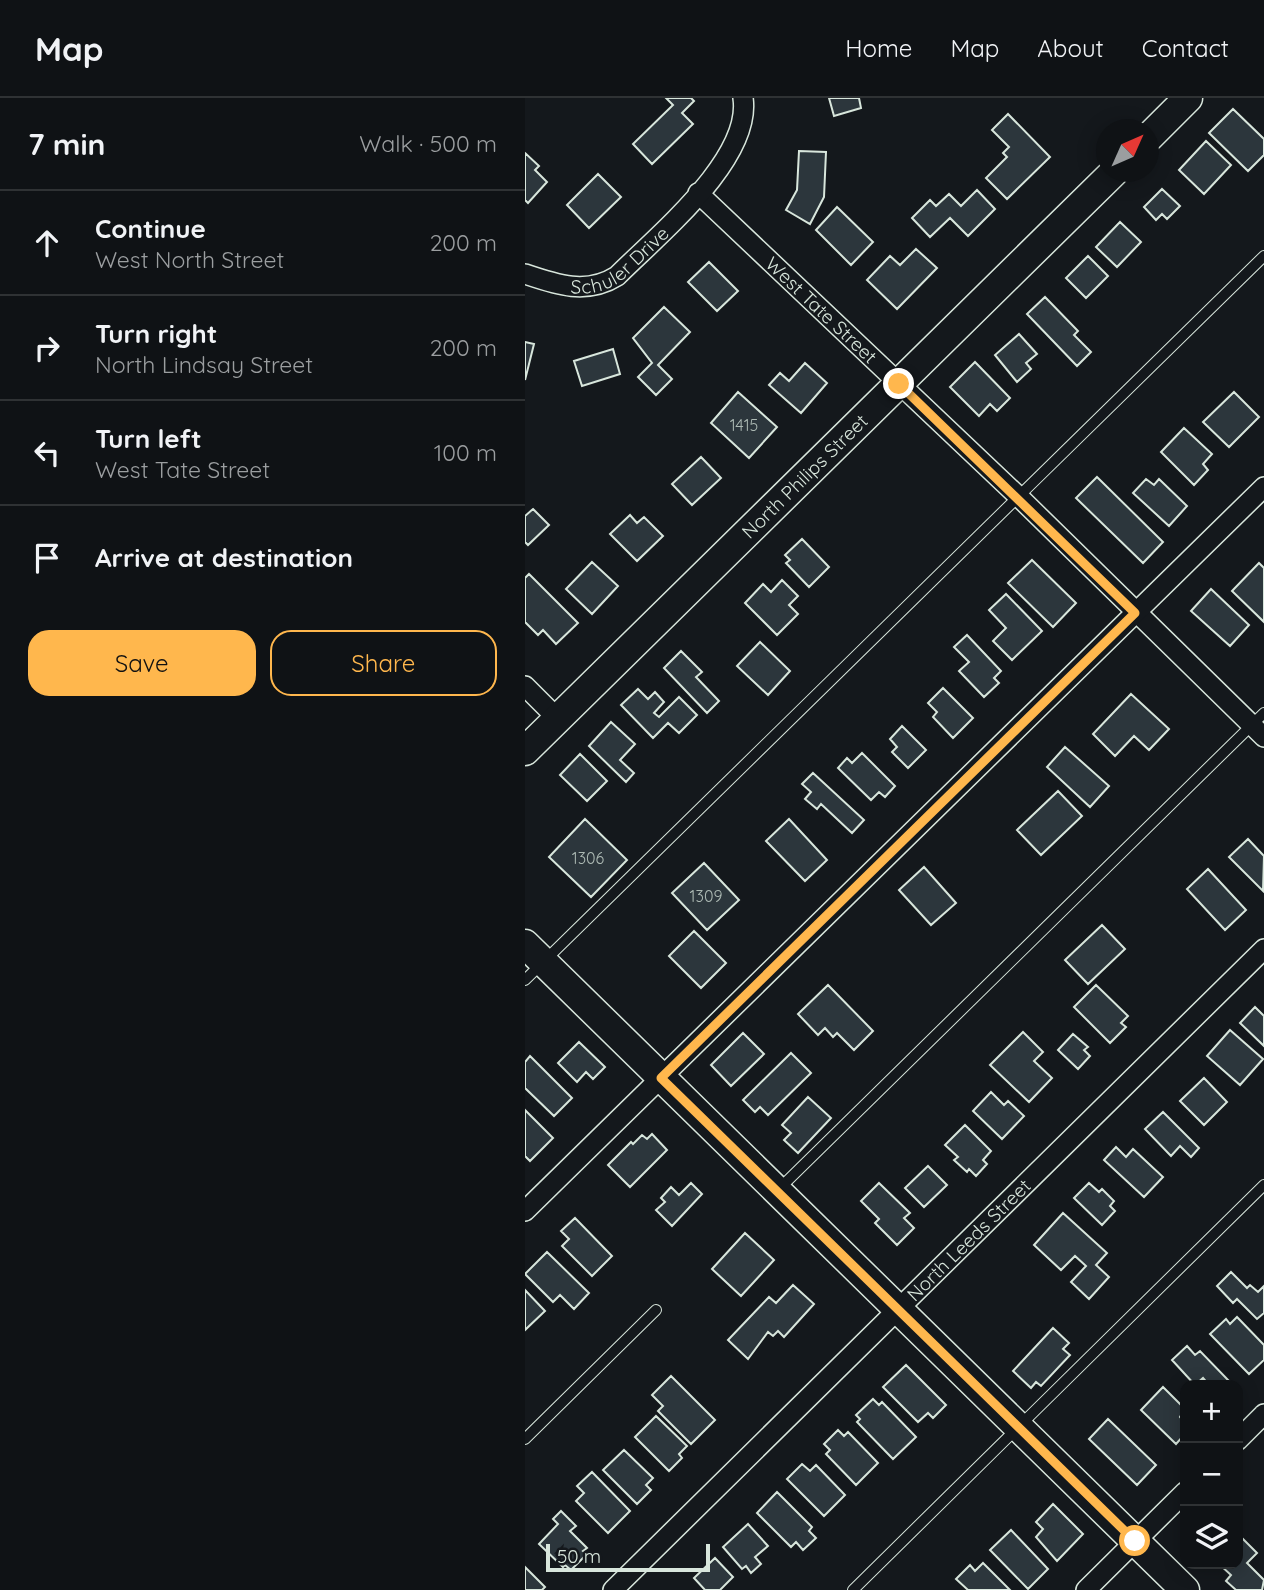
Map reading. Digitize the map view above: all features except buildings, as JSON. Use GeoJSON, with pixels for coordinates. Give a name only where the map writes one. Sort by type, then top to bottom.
{"type":"FeatureCollection","features":[{"type":"Feature","properties":{"kind":"street"},"geometry":{"type":"LineString","coordinates":[[698,193],[721,168],[736,144],[744,107],[743,98]]}},
{"type":"Feature","properties":{"kind":"street"},"geometry":{"type":"LineString","coordinates":[[1159,127],[1188,98]]}},
{"type":"Feature","properties":{"kind":"street","name":"North Philips Street"},"geometry":{"type":"LineString","coordinates":[[525,751],[1104,182]]}},
{"type":"Feature","properties":{"kind":"street","name":"Schuler Drive"},"geometry":{"type":"LineString","coordinates":[[525,274],[567,288],[606,283],[617,276],[698,193]]}},
{"type":"Feature","properties":{"kind":"street","name":"West Tate Street"},"geometry":{"type":"LineString","coordinates":[[698,193],[1019,497],[1135,613],[1260,725]]}},
{"type":"Feature","properties":{"kind":"street"},"geometry":{"type":"LineString","coordinates":[[525,1210],[1264,487]]}},
{"type":"Feature","properties":{"kind":"street"},"geometry":{"type":"LineString","coordinates":[[525,686],[558,719]]}},
{"type":"Feature","properties":{"kind":"street","name":"North Leeds Street"},"geometry":{"type":"LineString","coordinates":[[613,1590],[1264,949]]}},
{"type":"Feature","properties":{"kind":"street"},"geometry":{"type":"LineString","coordinates":[[531,962],[661,1078],[1185,1590]]}},
{"type":"Feature","properties":{"kind":"street"},"geometry":{"type":"LineString","coordinates":[[1243,1435],[1264,1414]]}},
{"type":"Feature","properties":{"kind":"street"},"geometry":{"type":"LineString","coordinates":[[1086,1590],[1180,1497]]}},
{"type":"Feature","properties":{"kind":"lane"},"geometry":{"type":"LineString","coordinates":[[531,962],[1019,497],[1264,256]]}},
{"type":"Feature","properties":{"kind":"lane"},"geometry":{"type":"LineString","coordinates":[[777,1192],[1260,725]]}},
{"type":"Feature","properties":{"kind":"lane"},"geometry":{"type":"LineString","coordinates":[[853,1590],[1020,1429],[1264,1185]]}},
{"type":"Feature","properties":{"kind":"lane"},"geometry":{"type":"LineString","coordinates":[[525,1439],[656,1310]]}},
{"type":"Feature","properties":{"kind":"route"},"geometry":{"type":"LineString","coordinates":[[899,384],[1019,497],[1135,613],[661,1078],[1135,1541]]}}]}
